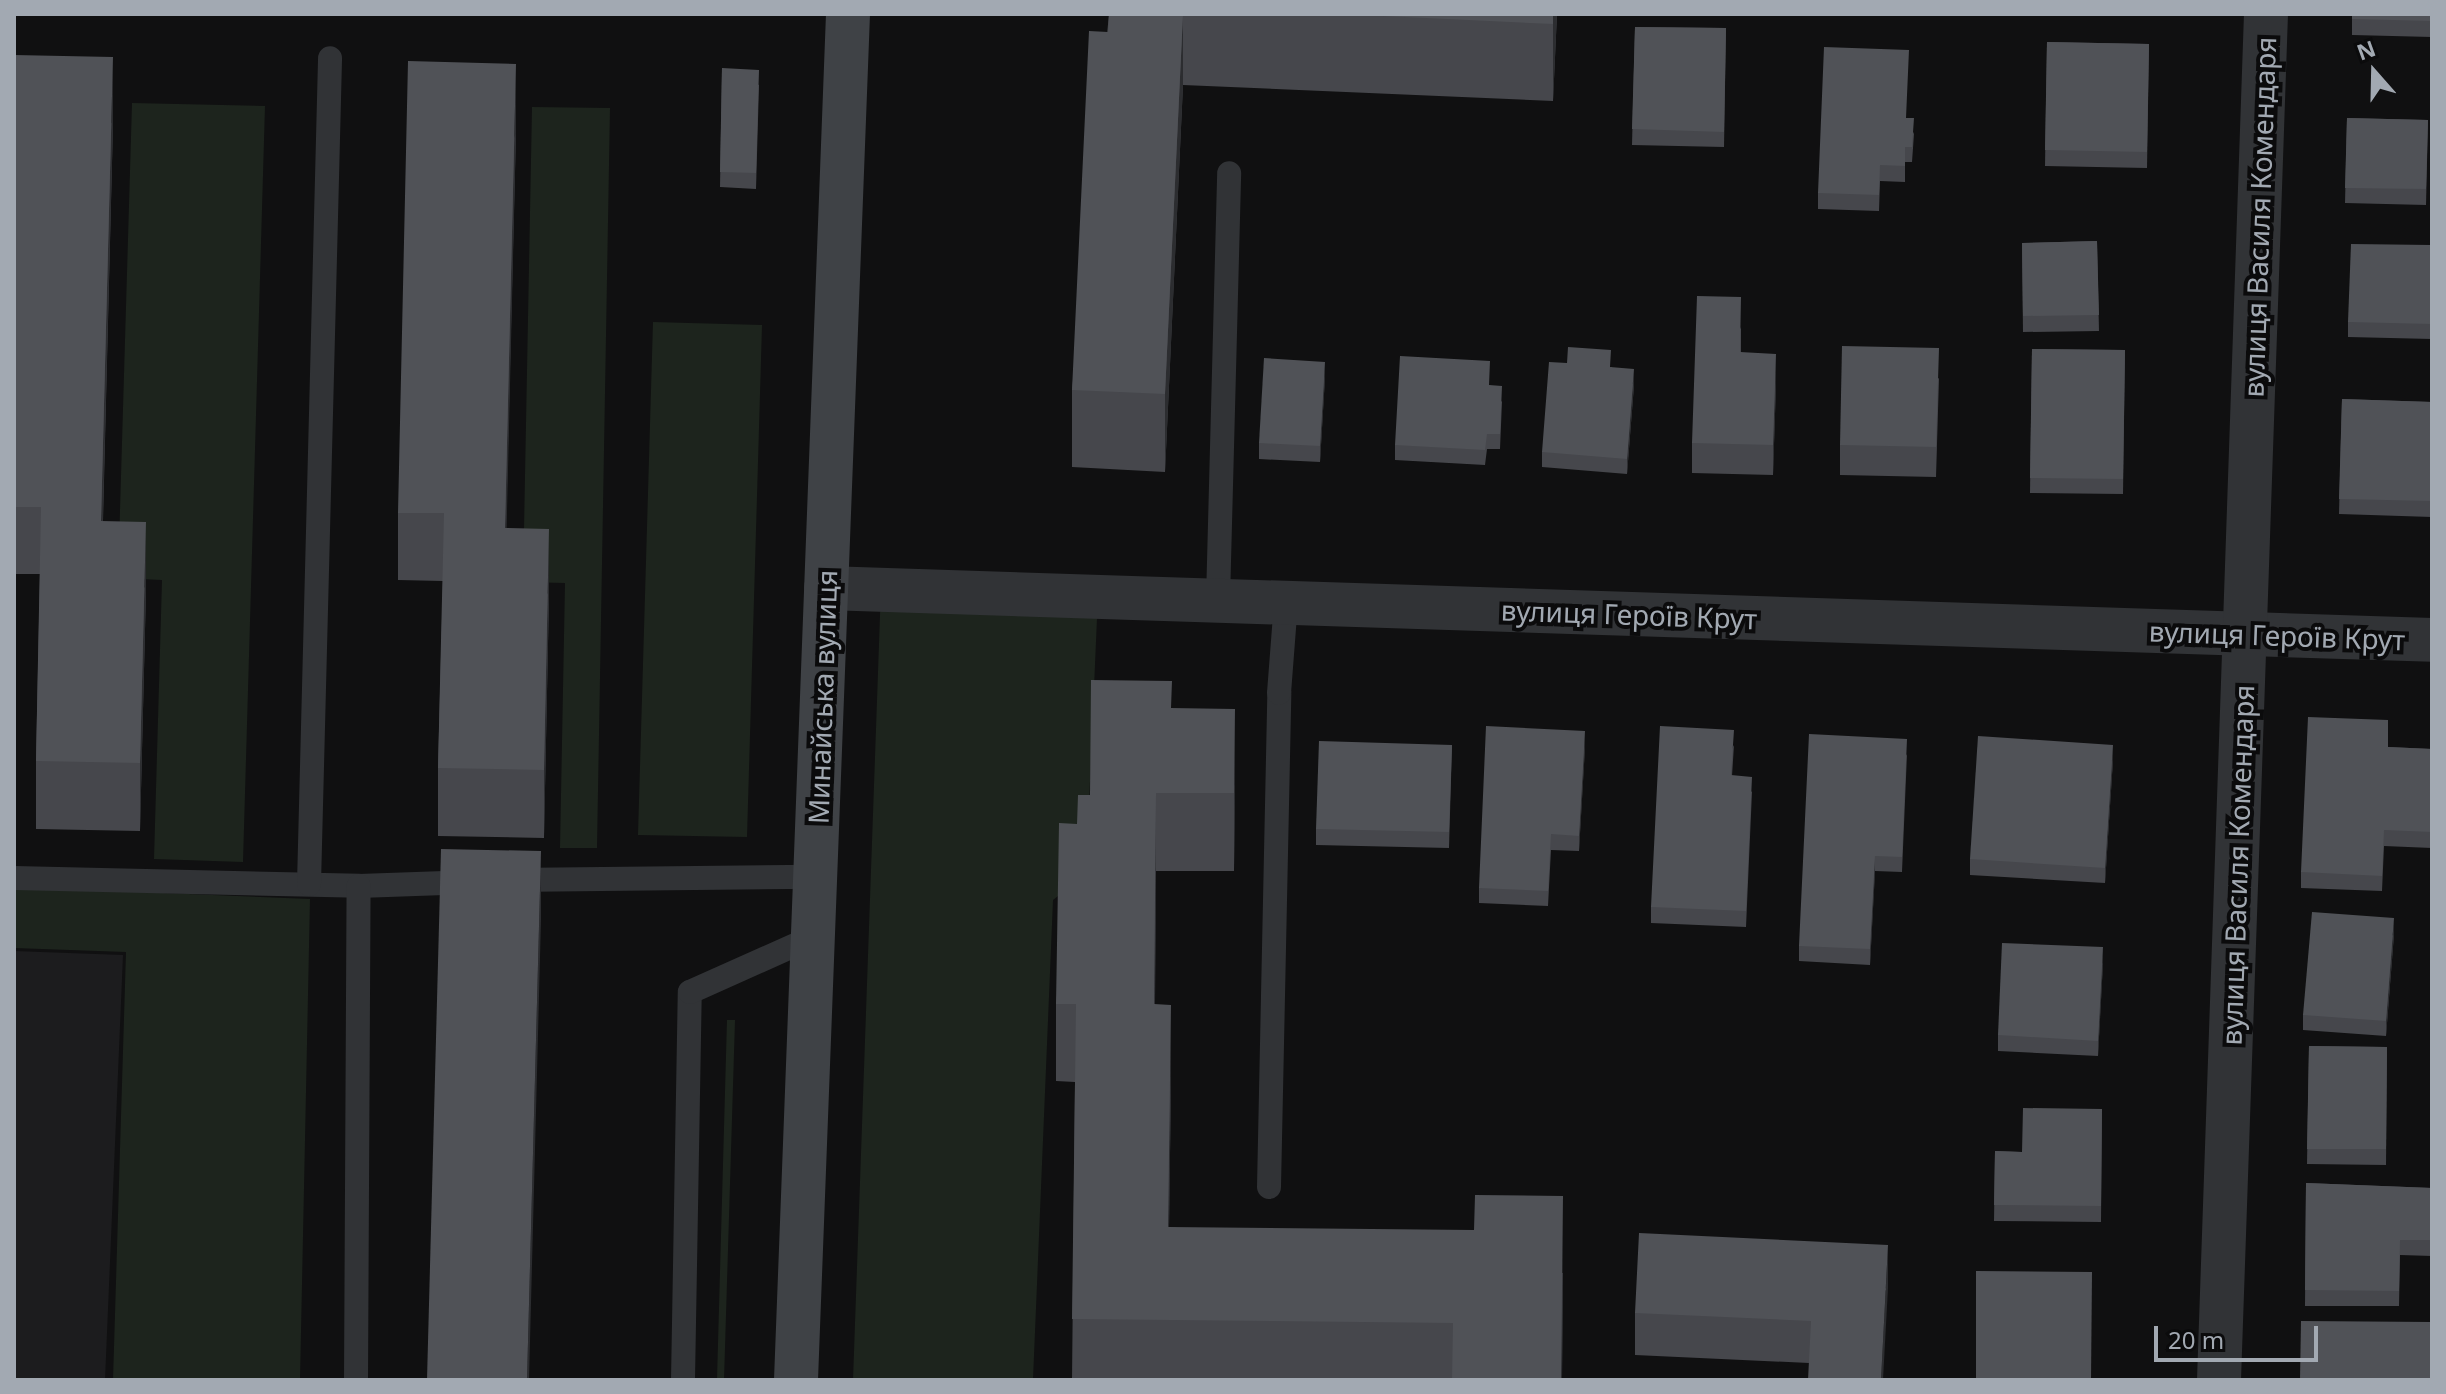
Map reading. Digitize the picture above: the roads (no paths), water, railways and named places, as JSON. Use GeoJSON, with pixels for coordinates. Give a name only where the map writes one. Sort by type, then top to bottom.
{"type":"FeatureCollection","features":[{"type":"Feature","properties":{"kind":"main road","name":"Минайська вулиця"},"geometry":{"type":"LineString","coordinates":[[796,1380],[848,14]]}},
{"type":"Feature","properties":{"kind":"street","name":"вулиця Василя Комендаря"},"geometry":{"type":"LineString","coordinates":[[2219,1380],[2266,14]]}},
{"type":"Feature","properties":{"kind":"street","name":"вулиця Героїв Крут"},"geometry":{"type":"LineString","coordinates":[[826,588],[2432,640]]}},
{"type":"Feature","properties":{"kind":"lane"},"geometry":{"type":"LineString","coordinates":[[309,884],[330,58]]}},
{"type":"Feature","properties":{"kind":"lane"},"geometry":{"type":"LineString","coordinates":[[1218,600],[1229,173]]}},
{"type":"Feature","properties":{"kind":"lane"},"geometry":{"type":"LineString","coordinates":[[1269,1187],[1279,693],[1286,603]]}},
{"type":"Feature","properties":{"kind":"lane"},"geometry":{"type":"LineString","coordinates":[[14,878],[359,886],[815,877]]}},
{"type":"Feature","properties":{"kind":"lane"},"geometry":{"type":"LineString","coordinates":[[356,1380],[359,886]]}},
{"type":"Feature","properties":{"kind":"lane"},"geometry":{"type":"LineString","coordinates":[[683,1380],[690,992],[813,937]]}}]}
